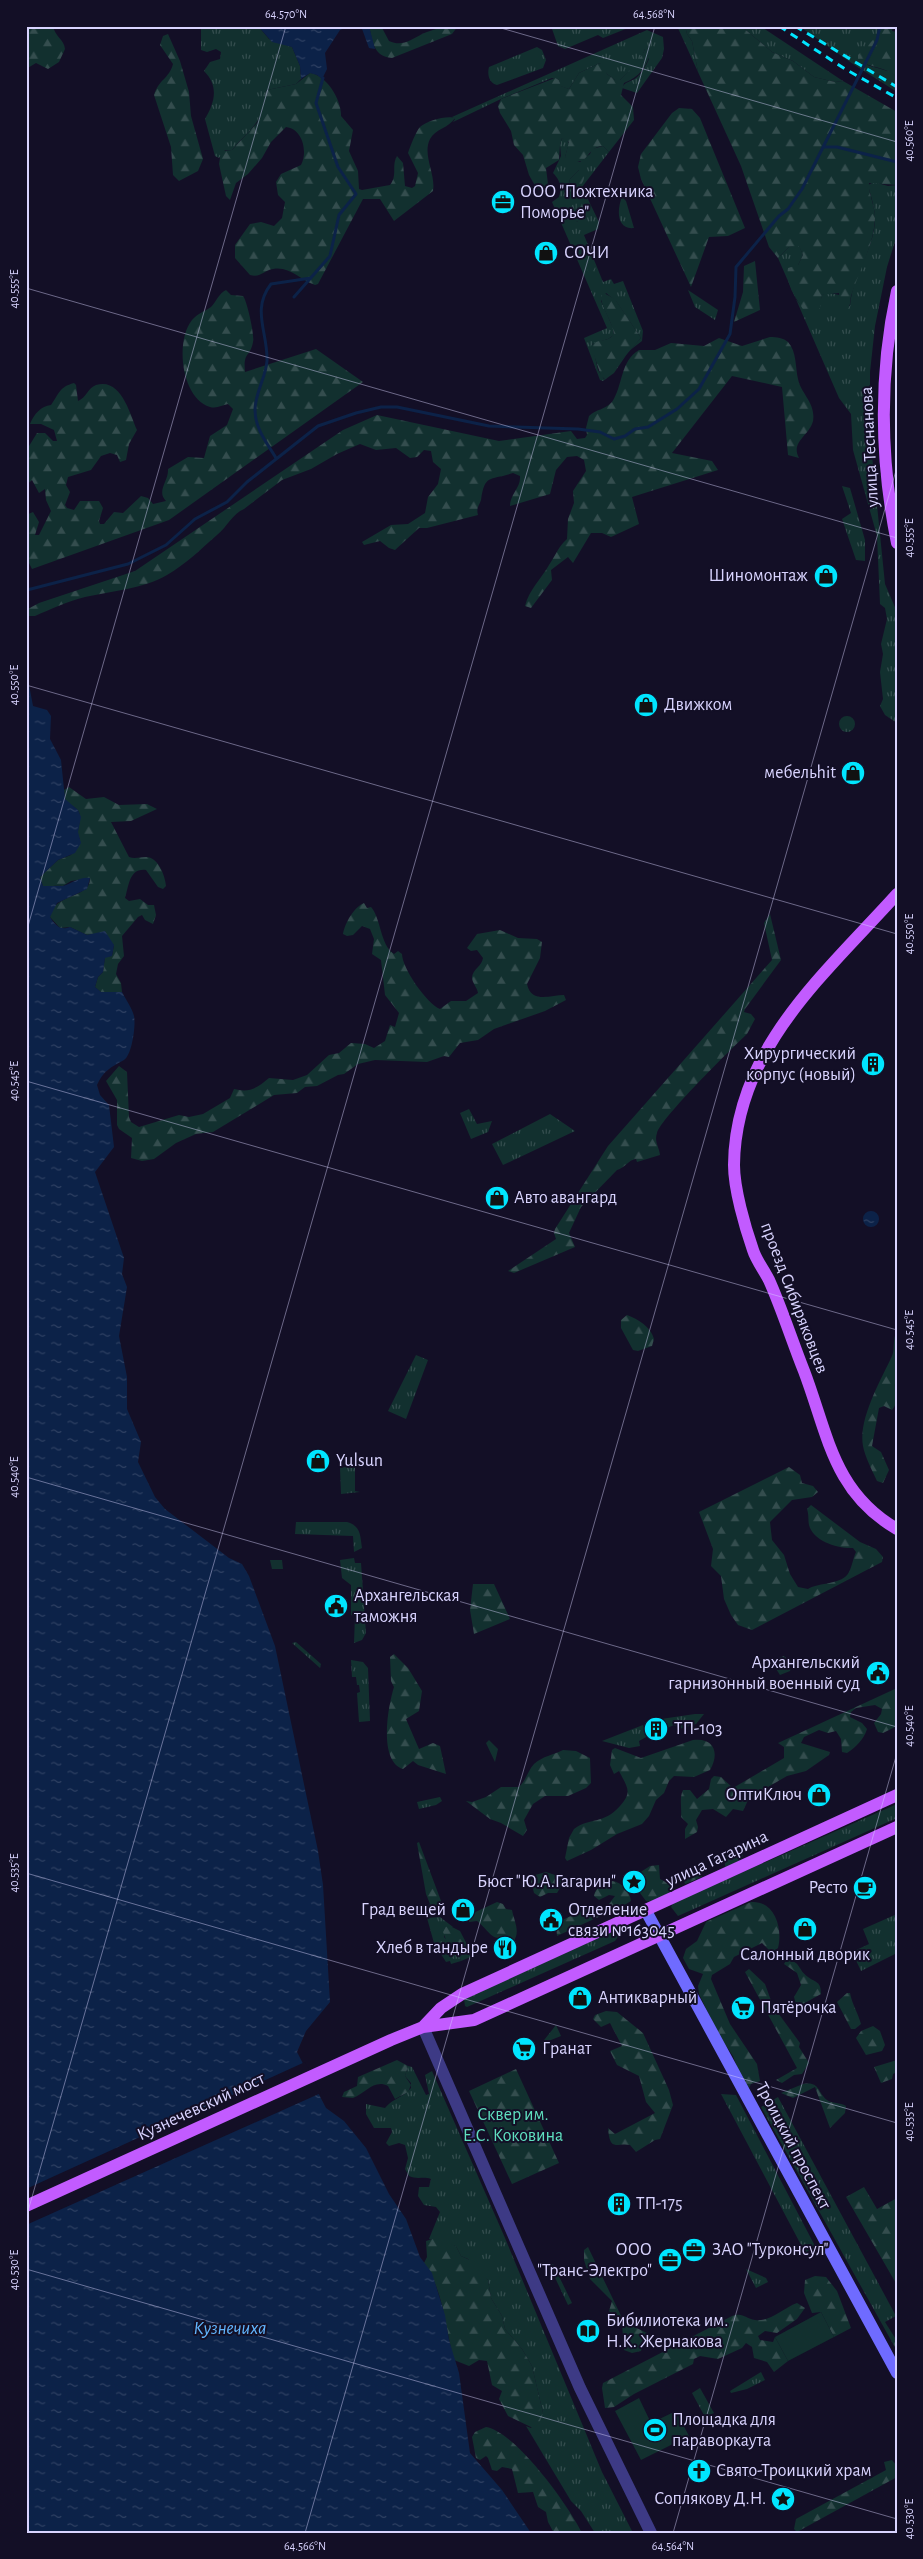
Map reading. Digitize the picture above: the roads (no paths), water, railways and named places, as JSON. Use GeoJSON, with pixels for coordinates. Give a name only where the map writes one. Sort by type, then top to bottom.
{"type":"FeatureCollection","features":[{"type":"Feature","properties":{"kind":"main road","name":"улица Теснанова"},"geometry":{"type":"LineString","coordinates":[[897,291],[887,346],[883,396],[886,474],[897,543]]}},
{"type":"Feature","properties":{"kind":"main road","name":"проезд Сибиряковцев"},"geometry":{"type":"LineString","coordinates":[[897,894],[775,1033],[745,1094],[737,1130],[734,1167],[753,1251],[769,1279],[821,1416],[834,1460],[859,1500],[897,1529]]}},
{"type":"Feature","properties":{"kind":"main road","name":"улица Гагарина"},"geometry":{"type":"LineString","coordinates":[[423,2026],[441,2008],[462,1994],[897,1795]]}},
{"type":"Feature","properties":{"kind":"main road","name":"улица Гагарина"},"geometry":{"type":"LineString","coordinates":[[391,2040],[423,2026],[470,2022],[897,1827]]}},
{"type":"Feature","properties":{"kind":"main road","name":"Троицкий проспект"},"geometry":{"type":"LineString","coordinates":[[646,1911],[897,2373]]}},
{"type":"Feature","properties":{"kind":"main road","name":"Кузнечевский мост"},"geometry":{"type":"LineString","coordinates":[[26,2206],[391,2040]]}},
{"type":"Feature","properties":{"kind":"street"},"geometry":{"type":"LineString","coordinates":[[423,2026],[580,2388],[650,2533]]}},
{"type":"Feature","properties":{"kind":"water"},"geometry":{"type":"Polygon","coordinates":[[[258,26],[349,26],[340,30],[325,53],[327,69],[322,79],[310,73],[301,79],[300,66],[292,47],[272,42],[258,26]]]}},
{"type":"Feature","properties":{"kind":"water"},"geometry":{"type":"Polygon","coordinates":[[[361,26],[369,26],[375,49],[369,48],[361,26]]]}},
{"type":"Feature","properties":{"kind":"water","name":"Кузнечиха"},"geometry":{"type":"Polygon","coordinates":[[[26,669],[33,706],[47,710],[51,716],[50,739],[61,760],[65,799],[78,810],[81,817],[78,832],[81,843],[75,853],[58,860],[40,877],[43,886],[63,886],[80,879],[90,878],[87,889],[57,903],[50,917],[61,928],[70,927],[87,935],[105,931],[114,945],[112,956],[105,958],[103,972],[98,977],[95,987],[101,992],[122,992],[134,1016],[133,1040],[127,1057],[111,1067],[97,1085],[100,1095],[109,1105],[114,1147],[95,1172],[124,1258],[122,1274],[127,1287],[119,1336],[127,1377],[127,1409],[141,1442],[138,1462],[155,1497],[165,1509],[229,1558],[242,1564],[249,1576],[275,1646],[318,1851],[323,1885],[330,2002],[306,2031],[297,2052],[326,2108],[344,2121],[366,2148],[389,2194],[406,2219],[420,2257],[432,2273],[445,2315],[449,2340],[459,2373],[470,2453],[502,2490],[531,2533],[26,2533],[26,669]]]}},
{"type":"Feature","properties":{"kind":"water"},"geometry":{"type":"Polygon","coordinates":[[[871,1211],[879,1219],[871,1227],[863,1219],[871,1211]]]}},
{"type":"Feature","properties":{"kind":"waterway"},"geometry":{"type":"LineString","coordinates":[[27,590],[128,564],[166,545],[195,519],[227,502],[247,482],[318,426],[356,413],[381,407],[397,407],[489,426],[578,429],[600,432],[614,439],[625,436],[635,429],[648,427],[677,409],[699,389],[730,334],[735,297],[736,267],[779,216],[788,209],[802,189],[877,40],[880,26]]}},
{"type":"Feature","properties":{"kind":"waterway"},"geometry":{"type":"LineString","coordinates":[[294,297],[330,256],[339,215],[356,194],[338,167],[316,103],[323,78]]}},
{"type":"Feature","properties":{"kind":"waterway"},"geometry":{"type":"LineString","coordinates":[[824,147],[837,147],[897,162]]}},
{"type":"Feature","properties":{"kind":"waterway"},"geometry":{"type":"LineString","coordinates":[[276,458],[262,436],[255,410],[267,361],[261,312],[262,303],[271,284],[311,278]]}},
{"type":"Feature","properties":{"kind":"railway"},"geometry":{"type":"LineString","coordinates":[[779,26],[845,69],[897,98]]}},
{"type":"Feature","properties":{"kind":"railway"},"geometry":{"type":"LineString","coordinates":[[795,26],[897,87]]}},
{"type":"Feature","properties":{"kind":"place","name":"ООО \"Пожтехника Поморье\""},"geometry":{"type":"Point","coordinates":[503,202]}},
{"type":"Feature","properties":{"kind":"place","name":"СОЧИ"},"geometry":{"type":"Point","coordinates":[546,253]}},
{"type":"Feature","properties":{"kind":"place","name":"Шиномонтаж"},"geometry":{"type":"Point","coordinates":[826,576]}},
{"type":"Feature","properties":{"kind":"place","name":"Движком"},"geometry":{"type":"Point","coordinates":[646,705]}},
{"type":"Feature","properties":{"kind":"place","name":"мебельhit"},"geometry":{"type":"Point","coordinates":[853,773]}},
{"type":"Feature","properties":{"kind":"place","name":"Хирургический корпус (новый)"},"geometry":{"type":"Point","coordinates":[873,1064]}},
{"type":"Feature","properties":{"kind":"place","name":"Авто авангард"},"geometry":{"type":"Point","coordinates":[497,1198]}},
{"type":"Feature","properties":{"kind":"place","name":"Yulsun"},"geometry":{"type":"Point","coordinates":[318,1461]}},
{"type":"Feature","properties":{"kind":"place","name":"Архангельская таможня"},"geometry":{"type":"Point","coordinates":[336,1606]}},
{"type":"Feature","properties":{"kind":"place","name":"Архангельский гарнизонный военный суд"},"geometry":{"type":"Point","coordinates":[878,1673]}},
{"type":"Feature","properties":{"kind":"place","name":"ТП-103"},"geometry":{"type":"Point","coordinates":[656,1729]}},
{"type":"Feature","properties":{"kind":"place","name":"ОптиКлюч"},"geometry":{"type":"Point","coordinates":[819,1795]}},
{"type":"Feature","properties":{"kind":"place","name":"Бюст \"Ю.А.Гагарин\""},"geometry":{"type":"Point","coordinates":[634,1882]}},
{"type":"Feature","properties":{"kind":"place","name":"Ресто"},"geometry":{"type":"Point","coordinates":[865,1888]}},
{"type":"Feature","properties":{"kind":"place","name":"Град вещей"},"geometry":{"type":"Point","coordinates":[463,1910]}},
{"type":"Feature","properties":{"kind":"place","name":"Отделение связи №163045"},"geometry":{"type":"Point","coordinates":[551,1920]}},
{"type":"Feature","properties":{"kind":"place","name":"Салонный дворик"},"geometry":{"type":"Point","coordinates":[805,1929]}},
{"type":"Feature","properties":{"kind":"place","name":"Хлеб в тандыре"},"geometry":{"type":"Point","coordinates":[505,1948]}},
{"type":"Feature","properties":{"kind":"place","name":"Антикварный"},"geometry":{"type":"Point","coordinates":[580,1998]}},
{"type":"Feature","properties":{"kind":"place","name":"Пятёрочка"},"geometry":{"type":"Point","coordinates":[743,2008]}},
{"type":"Feature","properties":{"kind":"place","name":"Гранат"},"geometry":{"type":"Point","coordinates":[524,2049]}},
{"type":"Feature","properties":{"kind":"place","name":"ТП-175"},"geometry":{"type":"Point","coordinates":[619,2204]}},
{"type":"Feature","properties":{"kind":"place","name":"ЗАО \"Турконсул\""},"geometry":{"type":"Point","coordinates":[694,2250]}},
{"type":"Feature","properties":{"kind":"place","name":"ООО \"Транс-Электро\""},"geometry":{"type":"Point","coordinates":[670,2260]}},
{"type":"Feature","properties":{"kind":"place","name":"Бибилиотека им. Н.К. Жернакова"},"geometry":{"type":"Point","coordinates":[588,2331]}},
{"type":"Feature","properties":{"kind":"place","name":"Площадка для параворкаута"},"geometry":{"type":"Point","coordinates":[655,2430]}},
{"type":"Feature","properties":{"kind":"place","name":"Свято-Троицкий храм"},"geometry":{"type":"Point","coordinates":[699,2471]}},
{"type":"Feature","properties":{"kind":"place","name":"Соплякову Д.Н."},"geometry":{"type":"Point","coordinates":[783,2499]}},
{"type":"Feature","properties":{"kind":"park label","name":"Сквер им. Е.С. Коковина"},"geometry":{"type":"Point","coordinates":[513,2125]}}]}
